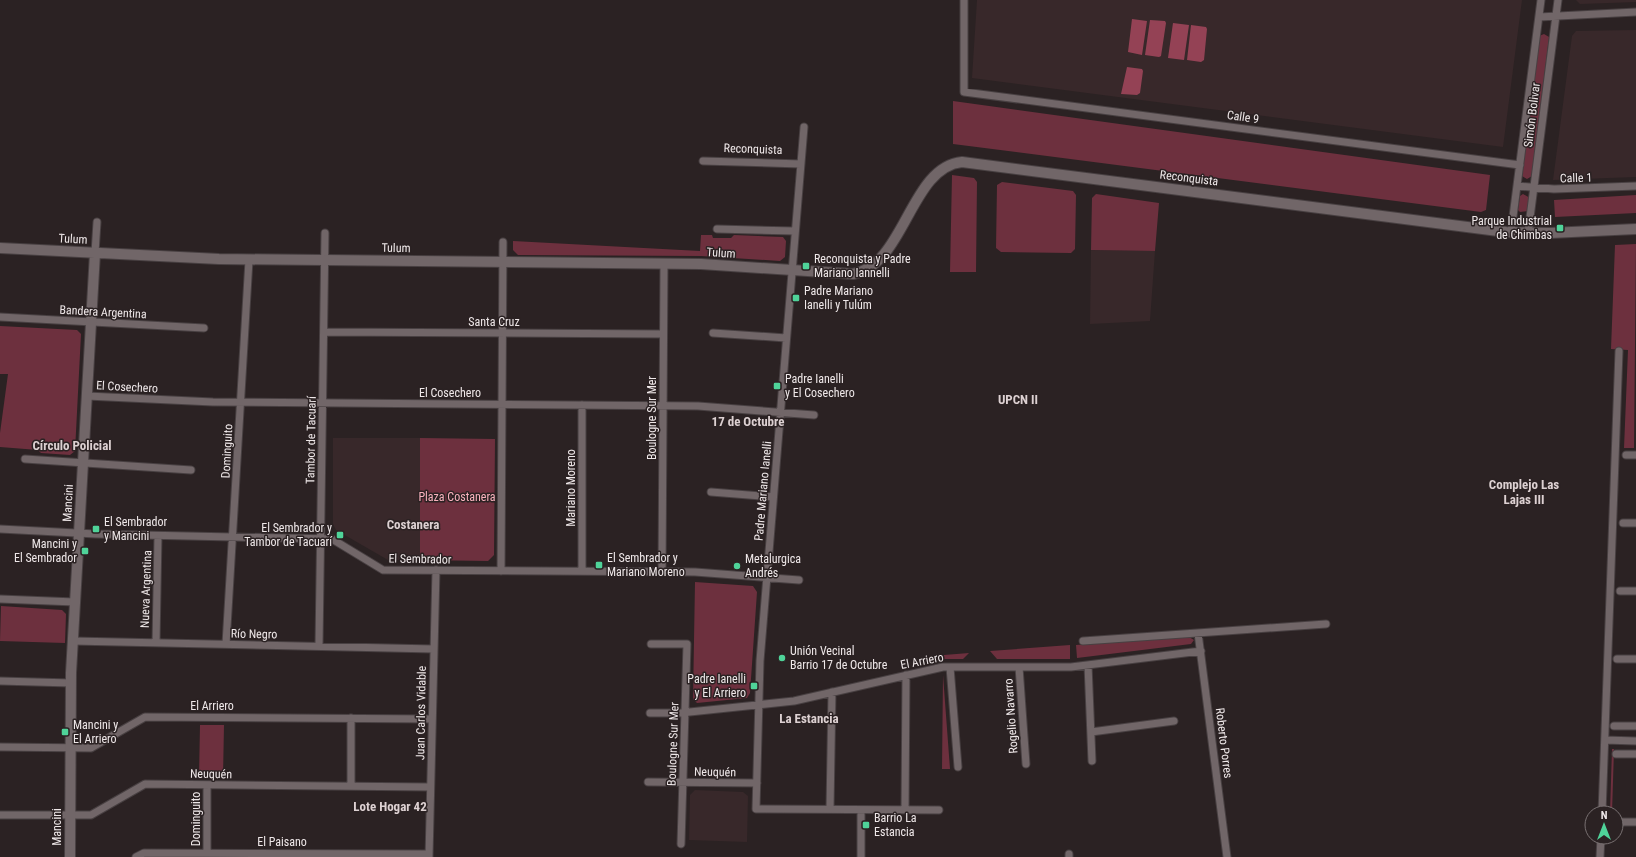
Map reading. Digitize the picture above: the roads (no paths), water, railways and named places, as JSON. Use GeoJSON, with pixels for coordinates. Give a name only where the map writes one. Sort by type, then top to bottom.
{"type":"FeatureCollection","features":[{"type":"Feature","properties":{"kind":"street","name":"Calle 9"},"geometry":{"type":"LineString","coordinates":[[964,0],[964,92],[1520,165]]}},
{"type":"Feature","properties":{"kind":"street","name":"Simón Bolivar"},"geometry":{"type":"LineString","coordinates":[[1511,232],[1541,0]]}},
{"type":"Feature","properties":{"kind":"street","name":"Simón Bolivar"},"geometry":{"type":"LineString","coordinates":[[1528,233],[1558,0]]}},
{"type":"Feature","properties":{"kind":"street"},"geometry":{"type":"LineString","coordinates":[[1539,17],[1636,12]]}},
{"type":"Feature","properties":{"kind":"street","name":"Padre Mariano Ianelli"},"geometry":{"type":"LineString","coordinates":[[804,127],[760,661],[756,809],[830,809]]}},
{"type":"Feature","properties":{"kind":"street","name":"Reconquista"},"geometry":{"type":"LineString","coordinates":[[703,161],[801,164]]}},
{"type":"Feature","properties":{"kind":"street","name":"Reconquista"},"geometry":{"type":"LineString","coordinates":[[792,270],[847,274],[858,273],[868,268],[880,257],[892,242],[934,175],[946,165],[962,162],[1511,232],[1528,233],[1636,229]]}},
{"type":"Feature","properties":{"kind":"street","name":"Calle 1"},"geometry":{"type":"LineString","coordinates":[[1517,186],[1554,189],[1636,186]]}},
{"type":"Feature","properties":{"kind":"street","name":"Mancini"},"geometry":{"type":"LineString","coordinates":[[70,857],[71,683],[97,222]]}},
{"type":"Feature","properties":{"kind":"street","name":"Tulum"},"geometry":{"type":"LineString","coordinates":[[717,229],[795,232]]}},
{"type":"Feature","properties":{"kind":"street","name":"Tambor de Tacuarí"},"geometry":{"type":"LineString","coordinates":[[319,646],[326,233]]}},
{"type":"Feature","properties":{"kind":"street"},"geometry":{"type":"LineString","coordinates":[[501,571],[503,242]]}},
{"type":"Feature","properties":{"kind":"street","name":"Tulum"},"geometry":{"type":"LineString","coordinates":[[0,248],[249,260],[664,264],[792,270]]}},
{"type":"Feature","properties":{"kind":"street","name":"Dominguito"},"geometry":{"type":"LineString","coordinates":[[226,644],[249,260]]}},
{"type":"Feature","properties":{"kind":"street","name":"Boulogne Sur Mer"},"geometry":{"type":"LineString","coordinates":[[662,572],[664,264]]}},
{"type":"Feature","properties":{"kind":"street","name":"Bandera Argentina"},"geometry":{"type":"LineString","coordinates":[[0,317],[204,328]]}},
{"type":"Feature","properties":{"kind":"street","name":"Santa Cruz"},"geometry":{"type":"LineString","coordinates":[[324,332],[663,334]]}},
{"type":"Feature","properties":{"kind":"street"},"geometry":{"type":"LineString","coordinates":[[713,333],[786,338]]}},
{"type":"Feature","properties":{"kind":"street"},"geometry":{"type":"LineString","coordinates":[[1602,805],[1619,351]]}},
{"type":"Feature","properties":{"kind":"street","name":"El Cosechero"},"geometry":{"type":"LineString","coordinates":[[87,396],[241,402],[698,406],[814,414]]}},
{"type":"Feature","properties":{"kind":"street","name":"Mariano Moreno"},"geometry":{"type":"LineString","coordinates":[[582,405],[582,572]]}},
{"type":"Feature","properties":{"kind":"street"},"geometry":{"type":"LineString","coordinates":[[1626,455],[1636,455]]}},
{"type":"Feature","properties":{"kind":"street"},"geometry":{"type":"LineString","coordinates":[[25,459],[192,470]]}},
{"type":"Feature","properties":{"kind":"street"},"geometry":{"type":"LineString","coordinates":[[711,492],[773,497]]}},
{"type":"Feature","properties":{"kind":"street"},"geometry":{"type":"LineString","coordinates":[[1623,523],[1636,523]]}},
{"type":"Feature","properties":{"kind":"street","name":"El Sembrador"},"geometry":{"type":"LineString","coordinates":[[0,529],[158,536],[332,539],[383,570],[695,572],[799,580]]}},
{"type":"Feature","properties":{"kind":"street","name":"Nueva Argentina"},"geometry":{"type":"LineString","coordinates":[[156,643],[158,536]]}},
{"type":"Feature","properties":{"kind":"street","name":"Juan Carlos Vidable"},"geometry":{"type":"LineString","coordinates":[[429,856],[436,570]]}},
{"type":"Feature","properties":{"kind":"street"},"geometry":{"type":"LineString","coordinates":[[1620,591],[1636,591]]}},
{"type":"Feature","properties":{"kind":"street"},"geometry":{"type":"LineString","coordinates":[[0,599],[75,602]]}},
{"type":"Feature","properties":{"kind":"street"},"geometry":{"type":"LineString","coordinates":[[1083,641],[1326,624]]}},
{"type":"Feature","properties":{"kind":"street","name":"Roberto Porres"},"geometry":{"type":"LineString","coordinates":[[1198,633],[1227,857]]}},
{"type":"Feature","properties":{"kind":"street","name":"Río Negro"},"geometry":{"type":"LineString","coordinates":[[73,641],[434,649]]}},
{"type":"Feature","properties":{"kind":"street","name":"Boulogne Sur Mer"},"geometry":{"type":"LineString","coordinates":[[651,644],[687,644],[682,844]]}},
{"type":"Feature","properties":{"kind":"street","name":"El Arriero"},"geometry":{"type":"LineString","coordinates":[[650,713],[685,712],[794,700],[906,675],[950,667],[1071,667],[1201,651]]}},
{"type":"Feature","properties":{"kind":"street"},"geometry":{"type":"LineString","coordinates":[[1617,659],[1636,659]]}},
{"type":"Feature","properties":{"kind":"street"},"geometry":{"type":"LineString","coordinates":[[1088,665],[1092,761]]}},
{"type":"Feature","properties":{"kind":"street"},"geometry":{"type":"LineString","coordinates":[[950,667],[958,767]]}},
{"type":"Feature","properties":{"kind":"street","name":"Rogelio Navarro"},"geometry":{"type":"LineString","coordinates":[[1019,667],[1026,764]]}},
{"type":"Feature","properties":{"kind":"street"},"geometry":{"type":"LineString","coordinates":[[905,810],[906,675]]}},
{"type":"Feature","properties":{"kind":"street"},"geometry":{"type":"LineString","coordinates":[[0,681],[71,683]]}},
{"type":"Feature","properties":{"kind":"street"},"geometry":{"type":"LineString","coordinates":[[832,692],[830,809],[939,810]]}},
{"type":"Feature","properties":{"kind":"street","name":"El Arriero"},"geometry":{"type":"LineString","coordinates":[[0,747],[91,748],[145,717],[432,719]]}},
{"type":"Feature","properties":{"kind":"street"},"geometry":{"type":"LineString","coordinates":[[351,718],[351,786]]}},
{"type":"Feature","properties":{"kind":"street"},"geometry":{"type":"LineString","coordinates":[[1090,732],[1174,722]]}},
{"type":"Feature","properties":{"kind":"street"},"geometry":{"type":"LineString","coordinates":[[1614,726],[1636,726]]}},
{"type":"Feature","properties":{"kind":"street"},"geometry":{"type":"LineString","coordinates":[[1605,740],[1636,741]]}},
{"type":"Feature","properties":{"kind":"street"},"geometry":{"type":"LineString","coordinates":[[1616,754],[1636,754]]}},
{"type":"Feature","properties":{"kind":"street","name":"Neuquén"},"geometry":{"type":"LineString","coordinates":[[648,782],[757,783]]}},
{"type":"Feature","properties":{"kind":"street","name":"Neuquén"},"geometry":{"type":"LineString","coordinates":[[0,814],[90,816],[145,784],[430,787]]}},
{"type":"Feature","properties":{"kind":"street","name":"Dominguito"},"geometry":{"type":"LineString","coordinates":[[206,853],[207,785]]}},
{"type":"Feature","properties":{"kind":"street"},"geometry":{"type":"LineString","coordinates":[[861,810],[861,857]]}},
{"type":"Feature","properties":{"kind":"street"},"geometry":{"type":"LineString","coordinates":[[1624,822],[1636,822]]}},
{"type":"Feature","properties":{"kind":"street"},"geometry":{"type":"LineString","coordinates":[[1600,857],[1601,845]]}},
{"type":"Feature","properties":{"kind":"street","name":"El Paisano"},"geometry":{"type":"LineString","coordinates":[[136,857],[144,853],[429,856]]}},
{"type":"Feature","properties":{"kind":"place","name":"Parque Industrial de Chimbas"},"geometry":{"type":"Point","coordinates":[1560,228]}},
{"type":"Feature","properties":{"kind":"place","name":"Reconquista y Padre Mariano Iannelli"},"geometry":{"type":"Point","coordinates":[806,266]}},
{"type":"Feature","properties":{"kind":"place","name":"Padre Mariano Ianelli y Tulúm"},"geometry":{"type":"Point","coordinates":[796,298]}},
{"type":"Feature","properties":{"kind":"place","name":"Padre Ianelli y El Cosechero"},"geometry":{"type":"Point","coordinates":[777,386]}},
{"type":"Feature","properties":{"kind":"place","name":"El Sembrador y Mancini"},"geometry":{"type":"Point","coordinates":[96,529]}},
{"type":"Feature","properties":{"kind":"place","name":"El Sembrador y Tambor de Tacuarí"},"geometry":{"type":"Point","coordinates":[340,535]}},
{"type":"Feature","properties":{"kind":"place","name":"Mancini y El Sembrador"},"geometry":{"type":"Point","coordinates":[85,551]}},
{"type":"Feature","properties":{"kind":"place","name":"El Sembrador y Mariano Moreno"},"geometry":{"type":"Point","coordinates":[599,565]}},
{"type":"Feature","properties":{"kind":"place","name":"Metalurgica Andrés"},"geometry":{"type":"Point","coordinates":[737,566]}},
{"type":"Feature","properties":{"kind":"place","name":"Unión Vecinal Barrio 17 de Octubre"},"geometry":{"type":"Point","coordinates":[782,658]}},
{"type":"Feature","properties":{"kind":"place","name":"Padre Ianelli y El Arriero"},"geometry":{"type":"Point","coordinates":[754,686]}},
{"type":"Feature","properties":{"kind":"place","name":"Mancini y El Arriero"},"geometry":{"type":"Point","coordinates":[65,732]}},
{"type":"Feature","properties":{"kind":"place","name":"Barrio La Estancia"},"geometry":{"type":"Point","coordinates":[866,825]}},
{"type":"Feature","properties":{"kind":"district","name":"UPCN II"},"geometry":{"type":"Point","coordinates":[1018,399]}},
{"type":"Feature","properties":{"kind":"district","name":"17 de Octubre"},"geometry":{"type":"Point","coordinates":[748,421]}},
{"type":"Feature","properties":{"kind":"district","name":"Círculo Policial"},"geometry":{"type":"Point","coordinates":[72,445]}},
{"type":"Feature","properties":{"kind":"district","name":"Complejo Las Lajas III"},"geometry":{"type":"Point","coordinates":[1524,492]}},
{"type":"Feature","properties":{"kind":"district","name":"Costanera"},"geometry":{"type":"Point","coordinates":[413,524]}},
{"type":"Feature","properties":{"kind":"district","name":"La Estancia"},"geometry":{"type":"Point","coordinates":[809,718]}},
{"type":"Feature","properties":{"kind":"district","name":"Lote Hogar 42"},"geometry":{"type":"Point","coordinates":[390,806]}},
{"type":"Feature","properties":{"kind":"park label","name":"Plaza Costanera"},"geometry":{"type":"Point","coordinates":[457,497]}}]}
